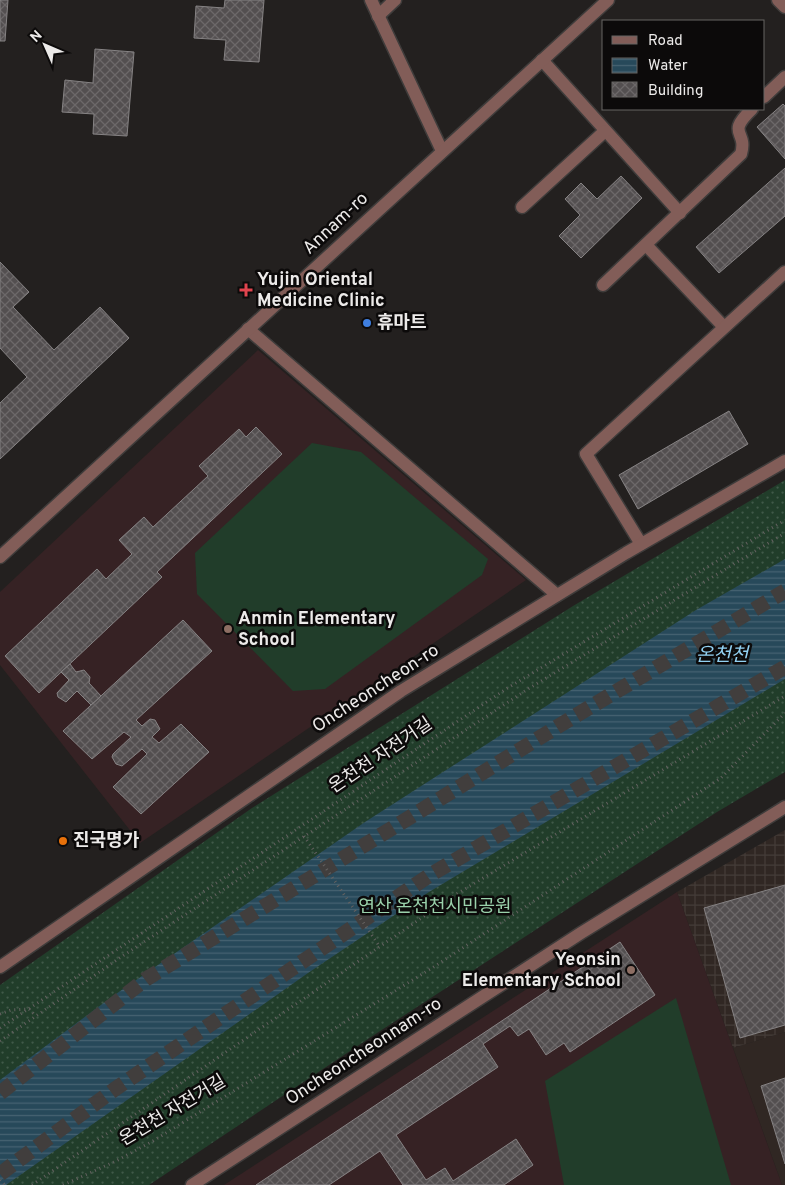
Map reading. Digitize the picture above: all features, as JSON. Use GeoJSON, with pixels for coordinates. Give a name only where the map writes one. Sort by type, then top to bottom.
{"type":"FeatureCollection","features":[{"type":"Feature","properties":{"kind":"street"},"geometry":{"type":"LineString","coordinates":[[370,0],[442,151]]}},
{"type":"Feature","properties":{"kind":"street"},"geometry":{"type":"LineString","coordinates":[[378,16],[395,0]]}},
{"type":"Feature","properties":{"kind":"street","name":"Annam-ro"},"geometry":{"type":"LineString","coordinates":[[0,557],[608,0]]}},
{"type":"Feature","properties":{"kind":"street"},"geometry":{"type":"LineString","coordinates":[[778,0],[785,7]]}},
{"type":"Feature","properties":{"kind":"street"},"geometry":{"type":"LineString","coordinates":[[542,60],[680,213]]}},
{"type":"Feature","properties":{"kind":"street"},"geometry":{"type":"LineString","coordinates":[[765,96],[785,77]]}},
{"type":"Feature","properties":{"kind":"street"},"geometry":{"type":"LineString","coordinates":[[603,285],[742,154],[743,144],[738,131],[739,121],[751,110]]}},
{"type":"Feature","properties":{"kind":"street"},"geometry":{"type":"LineString","coordinates":[[522,207],[605,130]]}},
{"type":"Feature","properties":{"kind":"street"},"geometry":{"type":"LineString","coordinates":[[646,245],[724,328]]}},
{"type":"Feature","properties":{"kind":"street"},"geometry":{"type":"LineString","coordinates":[[641,544],[586,454],[785,272]]}},
{"type":"Feature","properties":{"kind":"street"},"geometry":{"type":"LineString","coordinates":[[248,329],[557,595]]}},
{"type":"Feature","properties":{"kind":"street","name":"Oncheoncheon-ro"},"geometry":{"type":"LineString","coordinates":[[0,967],[401,691],[641,544],[785,460]]}},
{"type":"Feature","properties":{"kind":"street","name":"Oncheoncheonnam-ro"},"geometry":{"type":"LineString","coordinates":[[198,1183],[581,933],[785,807]]}},
{"type":"Feature","properties":{"kind":"path","name":"온천천 자전거길"},"geometry":{"type":"LineString","coordinates":[[0,1028],[506,689],[785,520]]}},
{"type":"Feature","properties":{"kind":"path"},"geometry":{"type":"LineString","coordinates":[[0,1041],[304,836],[528,689],[785,533]]}},
{"type":"Feature","properties":{"kind":"path"},"geometry":{"type":"LineString","coordinates":[[32,1185],[455,895],[785,696]]}},
{"type":"Feature","properties":{"kind":"path","name":"온천천 자전거길"},"geometry":{"type":"LineString","coordinates":[[63,1185],[114,1162],[153,1141],[465,946],[721,778],[785,713]]}},
{"type":"Feature","properties":{"kind":"path"},"geometry":{"type":"LineString","coordinates":[[304,836],[380,947]]}},
{"type":"Feature","properties":{"kind":"path"},"geometry":{"type":"LineString","coordinates":[[0,1014],[11,1010],[29,1009],[36,1016]]}},
{"type":"Feature","properties":{"kind":"path"},"geometry":{"type":"LineString","coordinates":[[0,1180],[4,1185]]}},
{"type":"Feature","properties":{"kind":"shaded area","name":"Anmin Elementary School"},"geometry":{"type":"Polygon","coordinates":[[[258,350],[526,580],[140,843],[0,665],[0,592],[258,350]]]}},
{"type":"Feature","properties":{"kind":"shaded area"},"geometry":{"type":"Polygon","coordinates":[[[785,830],[785,1032],[733,1048],[677,892],[785,830]]]}},
{"type":"Feature","properties":{"kind":"shaded area","name":"Yeonsin Elementary School"},"geometry":{"type":"Polygon","coordinates":[[[677,892],[782,1185],[224,1185],[677,892]]]}},
{"type":"Feature","properties":{"kind":"shaded area"},"geometry":{"type":"Polygon","coordinates":[[[785,1032],[785,1185],[782,1185],[733,1048],[785,1032]]]}},
{"type":"Feature","properties":{"kind":"green space"},"geometry":{"type":"Polygon","coordinates":[[[312,443],[361,452],[488,559],[482,575],[325,689],[293,691],[197,594],[195,553],[312,443]]]}},
{"type":"Feature","properties":{"kind":"green space","name":"연산 온천천시민공원"},"geometry":{"type":"Polygon","coordinates":[[[785,480],[785,772],[717,812],[377,1033],[149,1185],[0,1185],[0,985],[252,808],[573,606],[785,480]]]}},
{"type":"Feature","properties":{"kind":"green space"},"geometry":{"type":"Polygon","coordinates":[[[676,998],[731,1185],[564,1185],[545,1081],[676,998]]]}},
{"type":"Feature","properties":{"kind":"water","name":"온천천"},"geometry":{"type":"Polygon","coordinates":[[[785,559],[785,679],[429,892],[308,973],[6,1185],[0,1185],[0,1080],[113,996],[365,822],[696,610],[785,559]]]}},
{"type":"Feature","properties":{"kind":"building"},"geometry":{"type":"Polygon","coordinates":[[[0,0],[8,0],[5,41],[0,41],[0,0]]]}},
{"type":"Feature","properties":{"kind":"building"},"geometry":{"type":"Polygon","coordinates":[[[225,0],[264,0],[259,62],[224,60],[226,40],[194,38],[196,6],[224,8],[225,0]]]}},
{"type":"Feature","properties":{"kind":"building"},"geometry":{"type":"Polygon","coordinates":[[[95,49],[134,52],[127,136],[93,134],[94,114],[62,112],[65,80],[93,83],[95,49]]]}},
{"type":"Feature","properties":{"kind":"building"},"geometry":{"type":"Polygon","coordinates":[[[783,104],[785,106],[785,159],[757,127],[783,104]]]}},
{"type":"Feature","properties":{"kind":"building"},"geometry":{"type":"Polygon","coordinates":[[[785,168],[785,216],[719,273],[696,247],[785,168]]]}},
{"type":"Feature","properties":{"kind":"building"},"geometry":{"type":"Polygon","coordinates":[[[621,176],[642,198],[581,258],[559,236],[580,215],[565,199],[581,183],[597,199],[621,176]]]}},
{"type":"Feature","properties":{"kind":"building"},"geometry":{"type":"Polygon","coordinates":[[[0,262],[29,292],[13,307],[54,350],[100,307],[129,338],[0,459],[0,403],[27,377],[0,348],[0,262]]]}},
{"type":"Feature","properties":{"kind":"building"},"geometry":{"type":"Polygon","coordinates":[[[729,411],[748,444],[638,509],[619,475],[729,411]]]}},
{"type":"Feature","properties":{"kind":"building"},"geometry":{"type":"Polygon","coordinates":[[[256,427],[282,454],[157,572],[162,577],[39,693],[5,656],[97,569],[106,579],[132,554],[119,540],[144,517],[153,527],[208,476],[199,466],[239,429],[246,437],[256,427]]]}},
{"type":"Feature","properties":{"kind":"building"},"geometry":{"type":"Polygon","coordinates":[[[183,620],[212,651],[136,720],[142,726],[150,719],[155,720],[160,729],[152,737],[159,743],[181,724],[209,752],[141,814],[113,787],[147,754],[142,749],[122,766],[116,764],[112,757],[113,754],[131,737],[124,732],[92,759],[63,731],[183,620]]]}},
{"type":"Feature","properties":{"kind":"building"},"geometry":{"type":"Polygon","coordinates":[[[70,664],[76,672],[84,670],[90,677],[89,683],[101,696],[91,705],[77,691],[66,702],[58,697],[57,693],[69,680],[61,672],[70,664]]]}},
{"type":"Feature","properties":{"kind":"building"},"geometry":{"type":"Polygon","coordinates":[[[785,885],[785,1025],[740,1038],[704,908],[785,885]]]}},
{"type":"Feature","properties":{"kind":"building"},"geometry":{"type":"Polygon","coordinates":[[[620,942],[655,995],[570,1052],[564,1043],[546,1055],[529,1029],[518,1036],[510,1026],[483,1044],[498,1067],[396,1135],[426,1180],[445,1168],[453,1181],[516,1139],[533,1165],[504,1185],[403,1185],[380,1151],[329,1185],[256,1185],[620,942]]]}},
{"type":"Feature","properties":{"kind":"building"},"geometry":{"type":"Polygon","coordinates":[[[785,1078],[785,1164],[761,1086],[785,1078]]]}},
{"type":"Feature","properties":{"kind":"tunnel"},"geometry":{"type":"LineString","coordinates":[[0,1093],[146,979],[575,716],[785,591]]}},
{"type":"Feature","properties":{"kind":"tunnel"},"geometry":{"type":"LineString","coordinates":[[0,1174],[115,1089],[430,875],[785,667]]}},
{"type":"Feature","properties":{"kind":"place","name":"Yujin Oriental Medicine Clinic"},"geometry":{"type":"Point","coordinates":[246,290]}},
{"type":"Feature","properties":{"kind":"place","name":"휴마트"},"geometry":{"type":"Point","coordinates":[367,323]}},
{"type":"Feature","properties":{"kind":"place","name":"Anmin Elementary School"},"geometry":{"type":"Point","coordinates":[228,629]}},
{"type":"Feature","properties":{"kind":"place","name":"진국명가"},"geometry":{"type":"Point","coordinates":[63,841]}},
{"type":"Feature","properties":{"kind":"place","name":"Yeonsin Elementary School"},"geometry":{"type":"Point","coordinates":[631,970]}}]}
